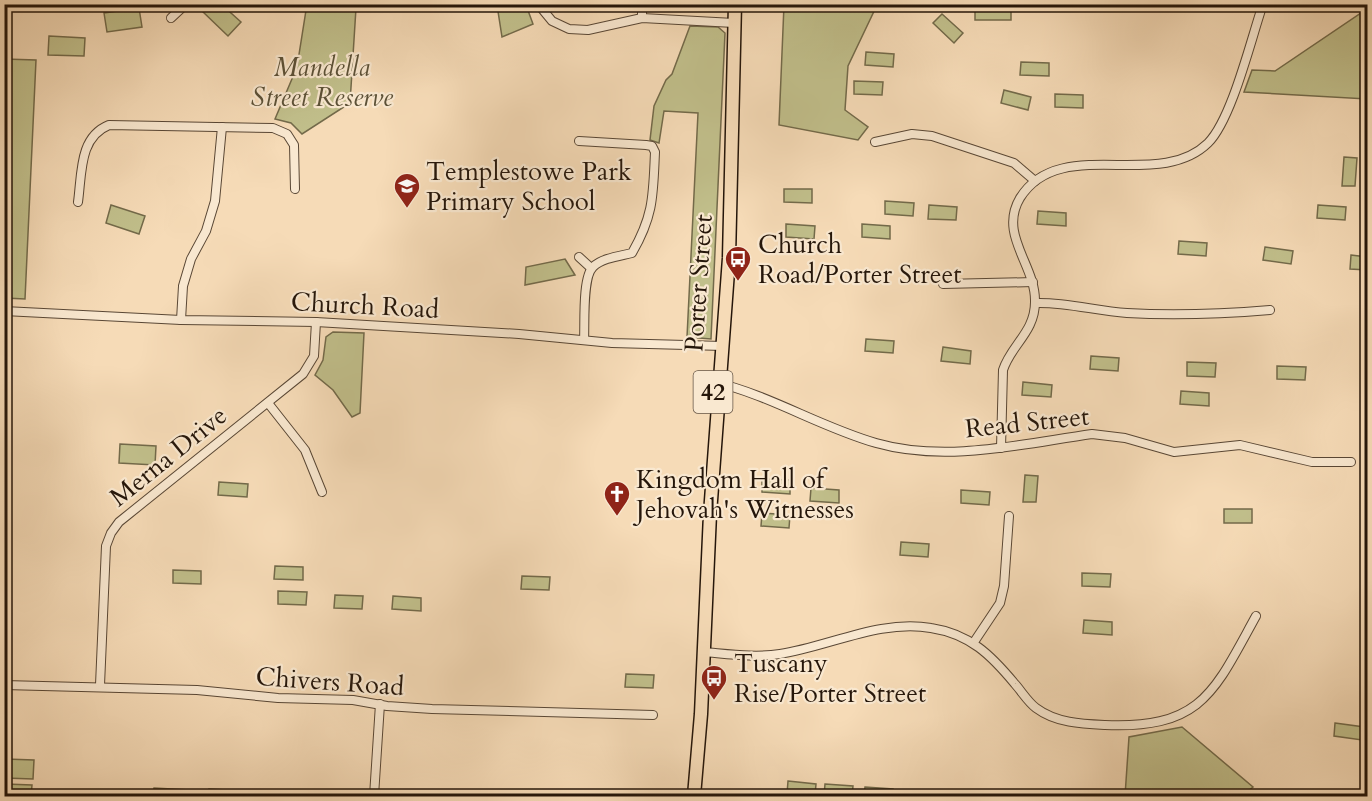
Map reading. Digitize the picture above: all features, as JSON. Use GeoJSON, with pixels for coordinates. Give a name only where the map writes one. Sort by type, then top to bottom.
{"type":"FeatureCollection","features":[{"type":"Feature","properties":{"kind":"main road","name":"Porter Street"},"geometry":{"type":"LineString","coordinates":[[697,796],[704,623],[701,540],[718,383],[735,4]]}},
{"type":"Feature","properties":{"kind":"street"},"geometry":{"type":"LineString","coordinates":[[171,18],[186,4]]}},
{"type":"Feature","properties":{"kind":"street"},"geometry":{"type":"LineString","coordinates":[[538,4],[552,21],[569,29],[588,30],[642,18],[734,23]]}},
{"type":"Feature","properties":{"kind":"street"},"geometry":{"type":"LineString","coordinates":[[642,4],[642,18]]}},
{"type":"Feature","properties":{"kind":"street"},"geometry":{"type":"LineString","coordinates":[[1001,448],[1003,370],[1006,361],[1023,340],[1036,303],[1033,282],[1014,238],[1013,227],[1020,199],[1035,181],[1050,171],[1068,168],[1171,163],[1191,155],[1208,142],[1225,115],[1263,4]]}},
{"type":"Feature","properties":{"kind":"street"},"geometry":{"type":"LineString","coordinates":[[78,202],[88,141],[97,130],[110,125],[273,128],[287,134],[294,146],[295,189]]}},
{"type":"Feature","properties":{"kind":"street"},"geometry":{"type":"LineString","coordinates":[[181,320],[183,286],[191,259],[206,231],[215,201],[222,127]]}},
{"type":"Feature","properties":{"kind":"street"},"geometry":{"type":"LineString","coordinates":[[875,142],[912,134],[932,136],[1014,163],[1035,181]]}},
{"type":"Feature","properties":{"kind":"street"},"geometry":{"type":"LineString","coordinates":[[579,141],[646,145],[652,146],[655,152],[651,217],[632,253],[601,261],[591,268],[587,281],[584,340]]}},
{"type":"Feature","properties":{"kind":"street"},"geometry":{"type":"LineString","coordinates":[[579,256],[591,268]]}},
{"type":"Feature","properties":{"kind":"street"},"geometry":{"type":"LineString","coordinates":[[943,284],[1033,282]]}},
{"type":"Feature","properties":{"kind":"street"},"geometry":{"type":"LineString","coordinates":[[1036,303],[1053,302],[1145,314],[1211,315],[1270,310]]}},
{"type":"Feature","properties":{"kind":"street","name":"Church Road"},"geometry":{"type":"LineString","coordinates":[[4,310],[181,320],[316,322],[584,340],[720,346]]}},
{"type":"Feature","properties":{"kind":"street","name":"Merna Drive"},"geometry":{"type":"LineString","coordinates":[[100,685],[106,546],[111,533],[119,522],[303,374],[314,356],[316,322]]}},
{"type":"Feature","properties":{"kind":"street","name":"Read Street"},"geometry":{"type":"LineString","coordinates":[[718,383],[748,392],[877,443],[975,452],[1092,434],[1111,435],[1174,452],[1240,445],[1312,462],[1352,462]]}},
{"type":"Feature","properties":{"kind":"street"},"geometry":{"type":"LineString","coordinates":[[268,403],[304,450],[322,492]]}},
{"type":"Feature","properties":{"kind":"street"},"geometry":{"type":"LineString","coordinates":[[974,642],[1000,603],[1004,586],[1009,516]]}},
{"type":"Feature","properties":{"kind":"street"},"geometry":{"type":"LineString","coordinates":[[703,652],[779,654],[899,626],[940,630],[974,642],[996,662],[1035,708],[1054,718],[1078,724],[1114,725],[1165,722],[1196,706],[1218,684],[1256,616]]}},
{"type":"Feature","properties":{"kind":"street","name":"Chivers Road"},"geometry":{"type":"LineString","coordinates":[[4,684],[100,685],[197,690],[269,698],[354,700],[432,709],[653,715]]}},
{"type":"Feature","properties":{"kind":"street"},"geometry":{"type":"LineString","coordinates":[[374,796],[380,704]]}},
{"type":"Feature","properties":{"kind":"green space"},"geometry":{"type":"Polygon","coordinates":[[[209,4],[222,5],[241,22],[228,36],[202,11],[209,4]]]}},
{"type":"Feature","properties":{"kind":"green space","name":"Mandella Street Reserve"},"geometry":{"type":"Polygon","coordinates":[[[307,4],[356,5],[356,8],[350,103],[302,134],[291,123],[275,119],[297,67],[307,4]]]}},
{"type":"Feature","properties":{"kind":"green space"},"geometry":{"type":"Polygon","coordinates":[[[497,5],[526,5],[533,24],[502,37],[497,5]]]}},
{"type":"Feature","properties":{"kind":"green space"},"geometry":{"type":"Polygon","coordinates":[[[784,5],[877,5],[848,66],[845,110],[868,127],[858,140],[779,125],[784,5]]]}},
{"type":"Feature","properties":{"kind":"green space"},"geometry":{"type":"Polygon","coordinates":[[[975,5],[1011,5],[1011,20],[975,20],[975,5]]]}},
{"type":"Feature","properties":{"kind":"green space"},"geometry":{"type":"Polygon","coordinates":[[[139,8],[142,27],[107,32],[104,13],[139,8]]]}},
{"type":"Feature","properties":{"kind":"green space"},"geometry":{"type":"Polygon","coordinates":[[[1367,9],[1367,99],[1244,92],[1252,70],[1275,71],[1367,9]]]}},
{"type":"Feature","properties":{"kind":"green space"},"geometry":{"type":"Polygon","coordinates":[[[942,14],[963,33],[954,43],[933,23],[942,14]]]}},
{"type":"Feature","properties":{"kind":"green space"},"geometry":{"type":"Polygon","coordinates":[[[690,26],[718,27],[725,33],[711,339],[687,337],[698,113],[664,111],[659,143],[650,140],[654,106],[666,80],[672,74],[690,26]]]}},
{"type":"Feature","properties":{"kind":"green space"},"geometry":{"type":"Polygon","coordinates":[[[49,36],[85,38],[84,56],[48,55],[49,36]]]}},
{"type":"Feature","properties":{"kind":"green space"},"geometry":{"type":"Polygon","coordinates":[[[866,52],[894,54],[893,67],[865,65],[866,52]]]}},
{"type":"Feature","properties":{"kind":"green space"},"geometry":{"type":"Polygon","coordinates":[[[4,59],[36,60],[25,299],[5,298],[4,59]]]}},
{"type":"Feature","properties":{"kind":"green space"},"geometry":{"type":"Polygon","coordinates":[[[1021,62],[1049,63],[1049,76],[1020,75],[1021,62]]]}},
{"type":"Feature","properties":{"kind":"green space"},"geometry":{"type":"Polygon","coordinates":[[[854,81],[883,82],[882,95],[854,94],[854,81]]]}},
{"type":"Feature","properties":{"kind":"green space"},"geometry":{"type":"Polygon","coordinates":[[[1004,90],[1031,97],[1028,110],[1001,103],[1004,90]]]}},
{"type":"Feature","properties":{"kind":"green space"},"geometry":{"type":"Polygon","coordinates":[[[1055,94],[1083,95],[1083,108],[1055,107],[1055,94]]]}},
{"type":"Feature","properties":{"kind":"green space"},"geometry":{"type":"Polygon","coordinates":[[[1344,157],[1357,158],[1355,186],[1342,186],[1344,157]]]}},
{"type":"Feature","properties":{"kind":"green space"},"geometry":{"type":"Polygon","coordinates":[[[784,189],[812,189],[812,203],[784,202],[784,189]]]}},
{"type":"Feature","properties":{"kind":"green space"},"geometry":{"type":"Polygon","coordinates":[[[885,201],[914,203],[913,216],[885,214],[885,201]]]}},
{"type":"Feature","properties":{"kind":"green space"},"geometry":{"type":"Polygon","coordinates":[[[111,205],[145,216],[139,234],[106,223],[111,205]]]}},
{"type":"Feature","properties":{"kind":"green space"},"geometry":{"type":"Polygon","coordinates":[[[929,205],[957,207],[956,220],[928,219],[929,205]]]}},
{"type":"Feature","properties":{"kind":"green space"},"geometry":{"type":"Polygon","coordinates":[[[1318,205],[1346,207],[1345,220],[1317,218],[1318,205]]]}},
{"type":"Feature","properties":{"kind":"green space"},"geometry":{"type":"Polygon","coordinates":[[[1038,211],[1066,213],[1066,226],[1037,224],[1038,211]]]}},
{"type":"Feature","properties":{"kind":"green space"},"geometry":{"type":"Polygon","coordinates":[[[786,224],[815,226],[814,239],[786,237],[786,224]]]}},
{"type":"Feature","properties":{"kind":"green space"},"geometry":{"type":"Polygon","coordinates":[[[862,224],[890,226],[890,239],[862,237],[862,224]]]}},
{"type":"Feature","properties":{"kind":"green space"},"geometry":{"type":"Polygon","coordinates":[[[1179,241],[1207,243],[1206,256],[1178,254],[1179,241]]]}},
{"type":"Feature","properties":{"kind":"green space"},"geometry":{"type":"Polygon","coordinates":[[[1265,247],[1293,251],[1291,264],[1263,260],[1265,247]]]}},
{"type":"Feature","properties":{"kind":"green space"},"geometry":{"type":"Polygon","coordinates":[[[1351,255],[1367,257],[1367,270],[1350,269],[1351,255]]]}},
{"type":"Feature","properties":{"kind":"green space"},"geometry":{"type":"Polygon","coordinates":[[[565,259],[575,275],[525,285],[526,267],[565,259]]]}},
{"type":"Feature","properties":{"kind":"green space"},"geometry":{"type":"Polygon","coordinates":[[[333,332],[364,333],[360,413],[352,417],[333,390],[315,375],[323,360],[326,337],[333,332]]]}},
{"type":"Feature","properties":{"kind":"green space"},"geometry":{"type":"Polygon","coordinates":[[[866,339],[894,341],[893,353],[865,351],[866,339]]]}},
{"type":"Feature","properties":{"kind":"green space"},"geometry":{"type":"Polygon","coordinates":[[[943,347],[971,351],[970,364],[941,361],[943,347]]]}},
{"type":"Feature","properties":{"kind":"green space"},"geometry":{"type":"Polygon","coordinates":[[[1091,356],[1119,358],[1118,371],[1090,369],[1091,356]]]}},
{"type":"Feature","properties":{"kind":"green space"},"geometry":{"type":"Polygon","coordinates":[[[1187,362],[1216,363],[1215,377],[1187,376],[1187,362]]]}},
{"type":"Feature","properties":{"kind":"green space"},"geometry":{"type":"Polygon","coordinates":[[[1277,366],[1306,367],[1305,380],[1277,379],[1277,366]]]}},
{"type":"Feature","properties":{"kind":"green space"},"geometry":{"type":"Polygon","coordinates":[[[1023,382],[1052,385],[1051,397],[1022,395],[1023,382]]]}},
{"type":"Feature","properties":{"kind":"green space"},"geometry":{"type":"Polygon","coordinates":[[[1181,391],[1209,393],[1209,406],[1180,404],[1181,391]]]}},
{"type":"Feature","properties":{"kind":"green space"},"geometry":{"type":"Polygon","coordinates":[[[120,444],[156,446],[155,465],[119,463],[120,444]]]}},
{"type":"Feature","properties":{"kind":"green space"},"geometry":{"type":"Polygon","coordinates":[[[1025,475],[1038,476],[1036,502],[1023,502],[1025,475]]]}},
{"type":"Feature","properties":{"kind":"green space"},"geometry":{"type":"Polygon","coordinates":[[[762,479],[790,480],[790,494],[762,492],[762,479]]]}},
{"type":"Feature","properties":{"kind":"green space"},"geometry":{"type":"Polygon","coordinates":[[[219,482],[248,484],[247,497],[218,495],[219,482]]]}},
{"type":"Feature","properties":{"kind":"green space"},"geometry":{"type":"Polygon","coordinates":[[[811,488],[839,490],[839,503],[810,501],[811,488]]]}},
{"type":"Feature","properties":{"kind":"green space"},"geometry":{"type":"Polygon","coordinates":[[[961,490],[990,492],[989,505],[961,503],[961,490]]]}},
{"type":"Feature","properties":{"kind":"green space"},"geometry":{"type":"Polygon","coordinates":[[[1224,509],[1252,509],[1252,523],[1224,523],[1224,509]]]}},
{"type":"Feature","properties":{"kind":"green space"},"geometry":{"type":"Polygon","coordinates":[[[762,513],[790,515],[789,528],[761,526],[762,513]]]}},
{"type":"Feature","properties":{"kind":"green space"},"geometry":{"type":"Polygon","coordinates":[[[901,542],[929,544],[928,557],[900,555],[901,542]]]}},
{"type":"Feature","properties":{"kind":"green space"},"geometry":{"type":"Polygon","coordinates":[[[275,566],[303,567],[303,580],[274,579],[275,566]]]}},
{"type":"Feature","properties":{"kind":"green space"},"geometry":{"type":"Polygon","coordinates":[[[173,570],[201,571],[201,584],[173,583],[173,570]]]}},
{"type":"Feature","properties":{"kind":"green space"},"geometry":{"type":"Polygon","coordinates":[[[1082,573],[1111,574],[1110,587],[1082,586],[1082,573]]]}},
{"type":"Feature","properties":{"kind":"green space"},"geometry":{"type":"Polygon","coordinates":[[[522,576],[550,577],[549,590],[521,589],[522,576]]]}},
{"type":"Feature","properties":{"kind":"green space"},"geometry":{"type":"Polygon","coordinates":[[[278,591],[307,592],[306,605],[278,604],[278,591]]]}},
{"type":"Feature","properties":{"kind":"green space"},"geometry":{"type":"Polygon","coordinates":[[[335,595],[363,596],[362,609],[334,608],[335,595]]]}},
{"type":"Feature","properties":{"kind":"green space"},"geometry":{"type":"Polygon","coordinates":[[[393,596],[421,598],[421,611],[392,609],[393,596]]]}},
{"type":"Feature","properties":{"kind":"green space"},"geometry":{"type":"Polygon","coordinates":[[[1084,620],[1112,622],[1112,635],[1083,633],[1084,620]]]}},
{"type":"Feature","properties":{"kind":"green space"},"geometry":{"type":"Polygon","coordinates":[[[626,674],[654,675],[653,688],[625,687],[626,674]]]}},
{"type":"Feature","properties":{"kind":"green space"},"geometry":{"type":"Polygon","coordinates":[[[1335,723],[1364,727],[1362,740],[1334,736],[1335,723]]]}},
{"type":"Feature","properties":{"kind":"green space"},"geometry":{"type":"Polygon","coordinates":[[[1182,727],[1253,787],[1242,796],[1125,796],[1129,737],[1182,727]]]}},
{"type":"Feature","properties":{"kind":"green space"},"geometry":{"type":"Polygon","coordinates":[[[5,759],[34,760],[33,779],[5,778],[5,759]]]}},
{"type":"Feature","properties":{"kind":"green space"},"geometry":{"type":"Polygon","coordinates":[[[788,781],[816,784],[815,796],[787,794],[788,781]]]}},
{"type":"Feature","properties":{"kind":"green space"},"geometry":{"type":"Polygon","coordinates":[[[5,784],[32,785],[31,796],[5,796],[5,784]]]}},
{"type":"Feature","properties":{"kind":"green space"},"geometry":{"type":"Polygon","coordinates":[[[825,784],[853,786],[852,796],[824,796],[825,784]]]}},
{"type":"Feature","properties":{"kind":"green space"},"geometry":{"type":"Polygon","coordinates":[[[865,787],[893,789],[893,796],[864,796],[865,787]]]}},
{"type":"Feature","properties":{"kind":"green space"},"geometry":{"type":"Polygon","coordinates":[[[154,788],[189,790],[189,796],[153,796],[154,788]]]}},
{"type":"Feature","properties":{"kind":"green space"},"geometry":{"type":"Polygon","coordinates":[[[209,789],[245,791],[245,796],[209,796],[209,789]]]}},
{"type":"Feature","properties":{"kind":"place","name":"Templestowe Park Primary School"},"geometry":{"type":"Point","coordinates":[407,209]}},
{"type":"Feature","properties":{"kind":"place","name":"Church Road/Porter Street"},"geometry":{"type":"Point","coordinates":[738,282]}},
{"type":"Feature","properties":{"kind":"place","name":"Kingdom Hall of Jehovah's Witnesses"},"geometry":{"type":"Point","coordinates":[617,517]}},
{"type":"Feature","properties":{"kind":"place","name":"Tuscany Rise/Porter Street"},"geometry":{"type":"Point","coordinates":[714,701]}}]}
